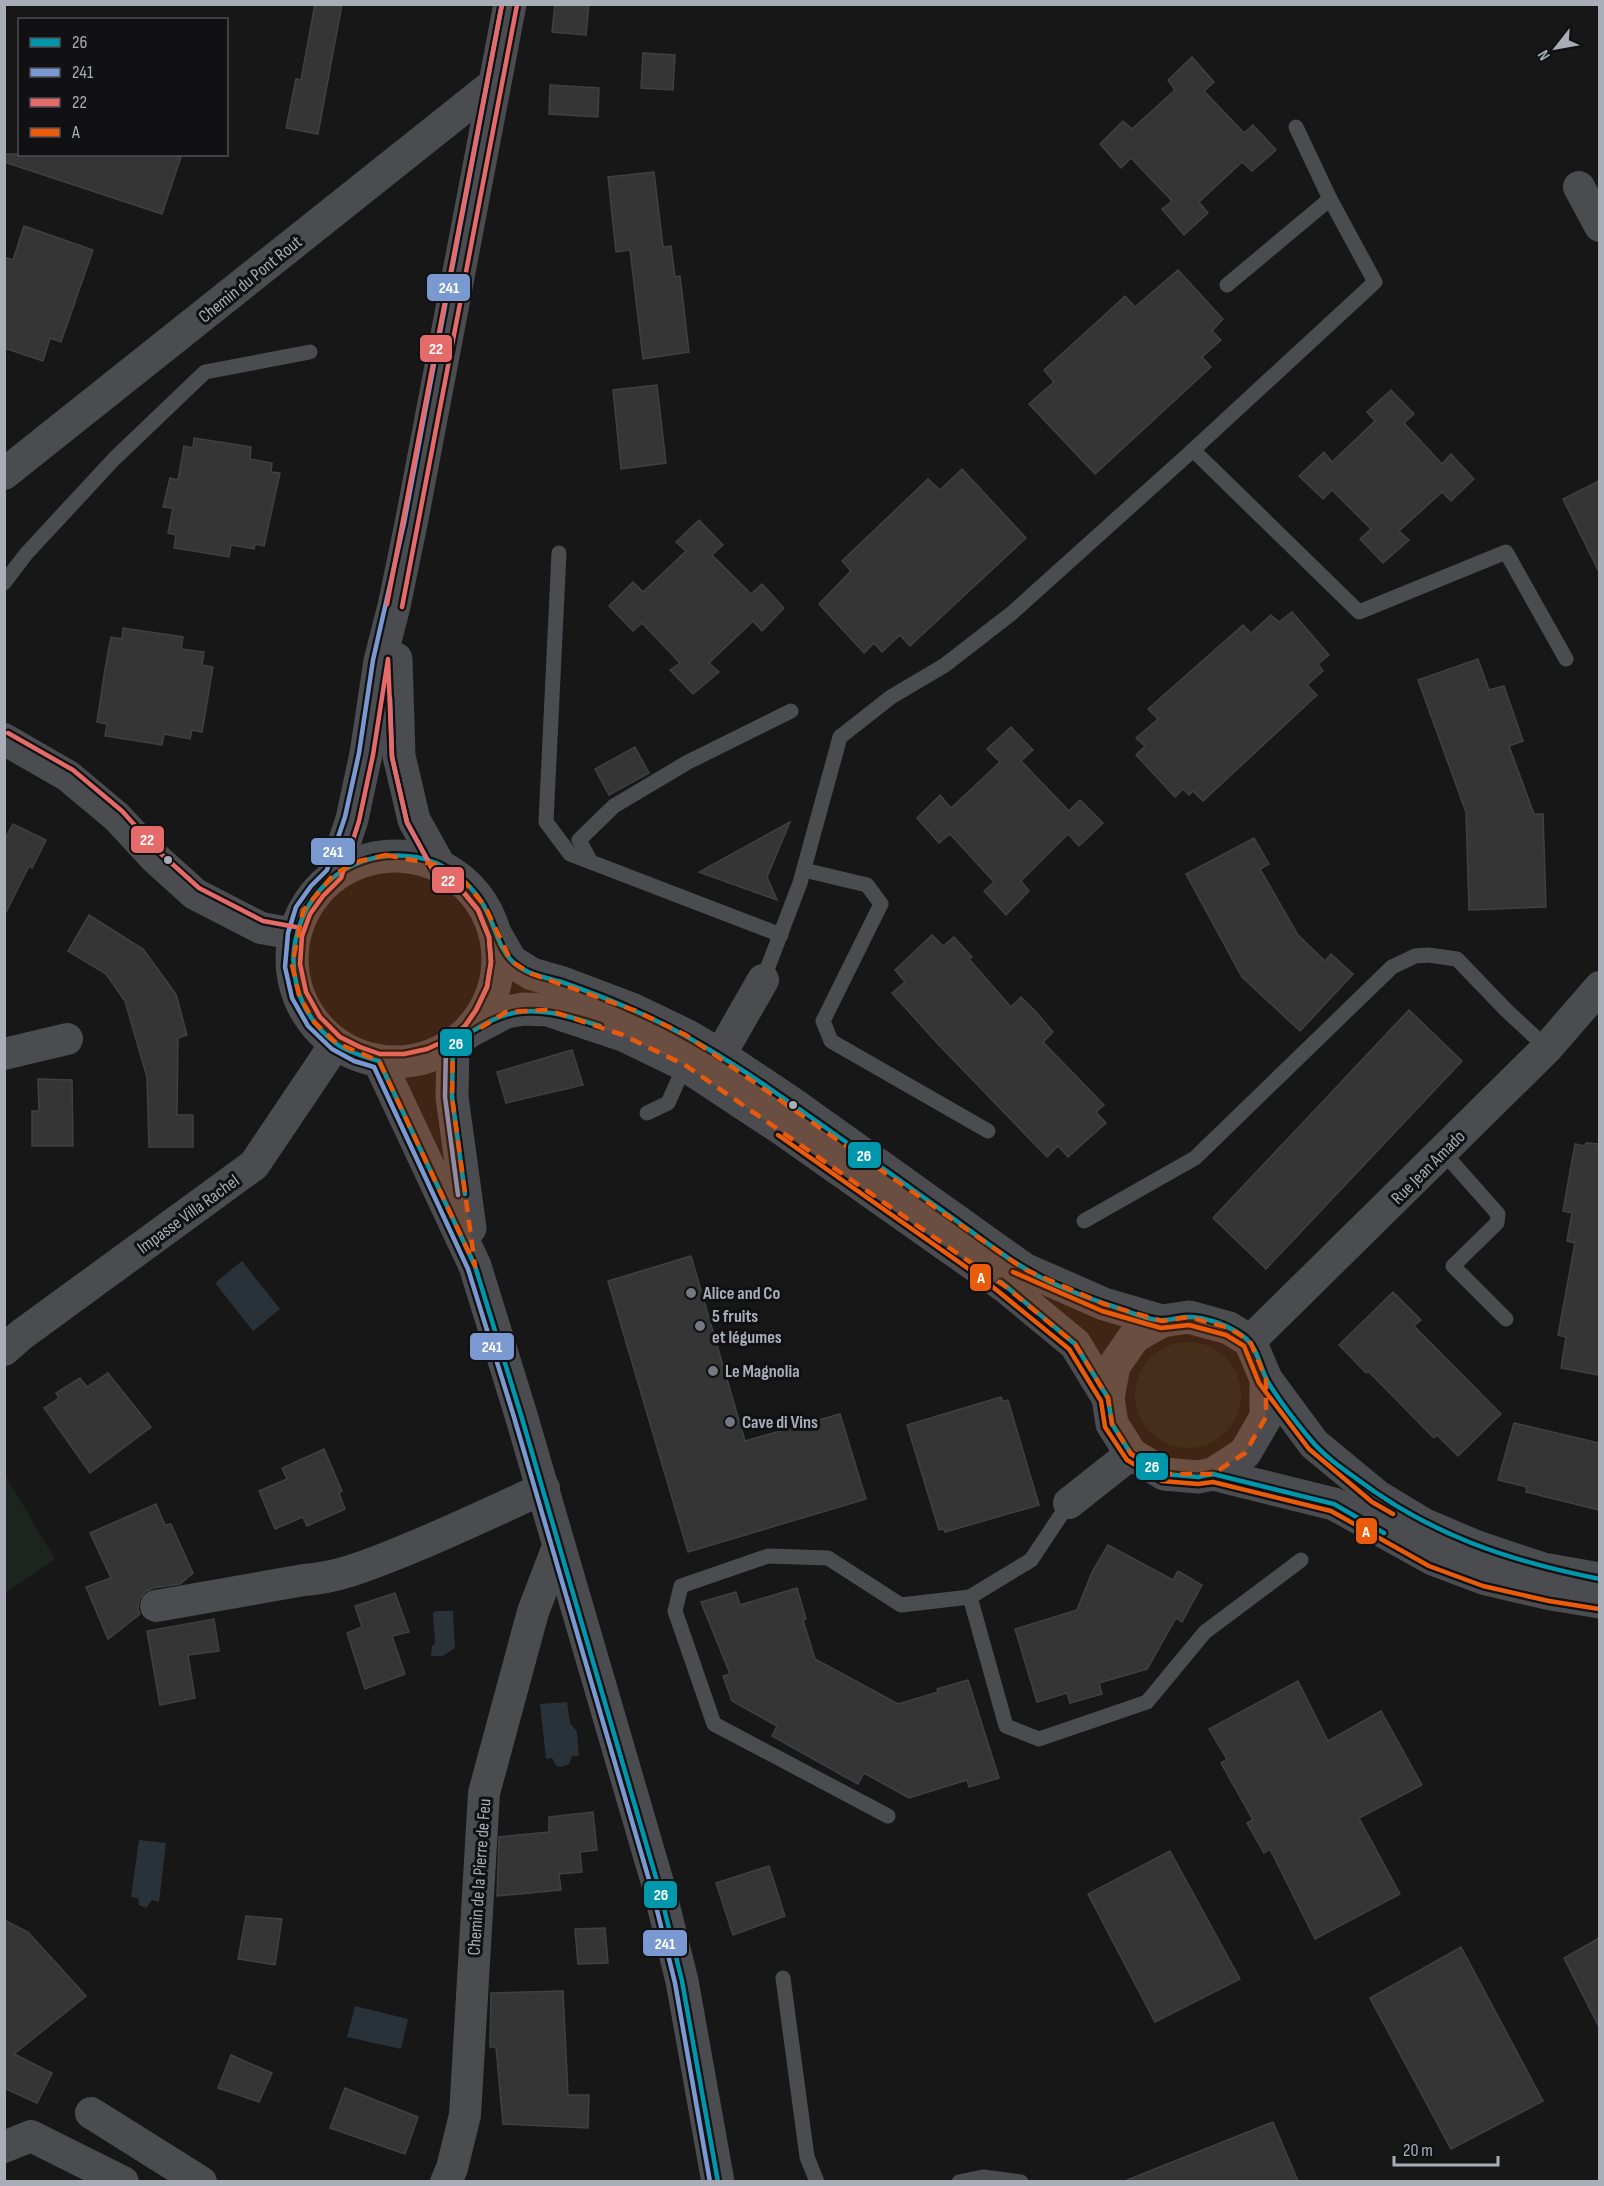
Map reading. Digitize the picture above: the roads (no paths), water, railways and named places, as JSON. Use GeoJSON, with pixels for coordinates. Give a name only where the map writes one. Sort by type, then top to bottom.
{"type":"FeatureCollection","features":[{"type":"Feature","properties":{"kind":"street"},"geometry":{"type":"LineString","coordinates":[[334,874],[355,808],[366,754],[380,661],[394,606],[510,4]]}},
{"type":"Feature","properties":{"kind":"street","name":"Chemin du Pont Rout"},"geometry":{"type":"LineString","coordinates":[[4,474],[495,83]]}},
{"type":"Feature","properties":{"kind":"street"},"geometry":{"type":"LineString","coordinates":[[1579,187],[1599,226]]}},
{"type":"Feature","properties":{"kind":"street"},"geometry":{"type":"LineString","coordinates":[[394,606],[399,756],[414,820],[439,865]]}},
{"type":"Feature","properties":{"kind":"street"},"geometry":{"type":"LineString","coordinates":[[4,740],[68,776],[117,817],[154,857],[195,894],[261,928],[294,934]]}},
{"type":"Feature","properties":{"kind":"street"},"geometry":{"type":"LineString","coordinates":[[1108,1398],[1075,1344],[1006,1287],[782,1129],[685,1065],[623,1035],[548,1010],[524,1009],[506,1012],[430,1056],[405,1062],[379,1061],[357,1054],[336,1043],[314,1022],[299,995],[292,965],[294,934],[307,904],[334,874],[359,861],[386,855],[413,856],[439,865],[465,882],[485,906],[496,935],[511,961],[532,974],[634,1010],[686,1035],[720,1055],[793,1104],[1024,1269],[1104,1304],[1162,1321]]}},
{"type":"Feature","properties":{"kind":"street"},"geometry":{"type":"LineString","coordinates":[[476,1266],[452,1097],[462,1038],[483,1014],[495,989],[499,962],[496,935]]}},
{"type":"Feature","properties":{"kind":"street"},"geometry":{"type":"LineString","coordinates":[[720,1055],[764,980]]}},
{"type":"Feature","properties":{"kind":"street","name":"Rue Jean Amado"},"geometry":{"type":"LineString","coordinates":[[1250,1341],[1547,1048],[1599,987]]}},
{"type":"Feature","properties":{"kind":"street"},"geometry":{"type":"LineString","coordinates":[[4,1054],[68,1039]]}},
{"type":"Feature","properties":{"kind":"street","name":"Impasse Villa Rachel"},"geometry":{"type":"LineString","coordinates":[[4,1350],[254,1165],[336,1043]]}},
{"type":"Feature","properties":{"kind":"street"},"geometry":{"type":"LineString","coordinates":[[379,1061],[476,1266],[659,1888],[682,1981],[718,2181]]}},
{"type":"Feature","properties":{"kind":"street"},"geometry":{"type":"LineString","coordinates":[[1599,1579],[1543,1569],[1477,1547],[1425,1525],[1377,1496],[1314,1444],[1266,1378],[1250,1341],[1229,1328],[1189,1317],[1162,1321],[1134,1337],[1114,1366],[1108,1398],[1112,1424],[1131,1454],[1164,1473],[1198,1476],[1213,1474],[1334,1504],[1434,1559],[1486,1579],[1599,1602]]}},
{"type":"Feature","properties":{"kind":"street"},"geometry":{"type":"LineString","coordinates":[[1213,1474],[1245,1454],[1266,1417],[1266,1378]]}},
{"type":"Feature","properties":{"kind":"street"},"geometry":{"type":"LineString","coordinates":[[1069,1503],[1131,1454]]}},
{"type":"Feature","properties":{"kind":"street"},"geometry":{"type":"LineString","coordinates":[[156,1606],[321,1579],[364,1567],[425,1543],[543,1488]]}},
{"type":"Feature","properties":{"kind":"street","name":"Chemin de la Pierre de Feu"},"geometry":{"type":"LineString","coordinates":[[446,2181],[452,2168],[465,2115],[484,1793],[533,1612],[559,1544]]}},
{"type":"Feature","properties":{"kind":"street"},"geometry":{"type":"LineString","coordinates":[[91,2113],[201,2181]]}},
{"type":"Feature","properties":{"kind":"street"},"geometry":{"type":"LineString","coordinates":[[4,2147],[32,2136],[123,2181]]}},
{"type":"Feature","properties":{"kind":"lane"},"geometry":{"type":"LineString","coordinates":[[764,980],[804,870],[840,737],[891,697],[945,665],[1012,613],[1193,450],[1374,282],[1330,199],[1296,127]]}},
{"type":"Feature","properties":{"kind":"lane"},"geometry":{"type":"LineString","coordinates":[[1227,285],[1330,199]]}},
{"type":"Feature","properties":{"kind":"lane"},"geometry":{"type":"LineString","coordinates":[[4,583],[26,554],[114,459],[205,372],[310,352]]}},
{"type":"Feature","properties":{"kind":"lane"},"geometry":{"type":"LineString","coordinates":[[1193,450],[1359,612],[1506,552],[1566,660]]}},
{"type":"Feature","properties":{"kind":"lane"},"geometry":{"type":"LineString","coordinates":[[559,553],[546,822],[570,854],[781,935]]}},
{"type":"Feature","properties":{"kind":"lane"},"geometry":{"type":"LineString","coordinates":[[591,862],[579,840],[614,806],[688,762],[791,711]]}},
{"type":"Feature","properties":{"kind":"lane"},"geometry":{"type":"LineString","coordinates":[[804,870],[867,885],[881,904],[823,1021],[831,1041],[988,1131]]}},
{"type":"Feature","properties":{"kind":"lane"},"geometry":{"type":"LineString","coordinates":[[1084,1221],[1195,1158],[1392,967],[1416,956],[1428,955],[1457,959],[1506,1010],[1547,1048]]}},
{"type":"Feature","properties":{"kind":"lane"},"geometry":{"type":"LineString","coordinates":[[647,1113],[668,1103],[685,1065]]}},
{"type":"Feature","properties":{"kind":"lane"},"geometry":{"type":"LineString","coordinates":[[1443,1152],[1498,1214],[1497,1223],[1453,1266],[1506,1319]]}},
{"type":"Feature","properties":{"kind":"lane"},"geometry":{"type":"LineString","coordinates":[[888,1816],[714,1724],[675,1611],[681,1586],[768,1556],[828,1558],[901,1605],[970,1597],[1031,1560],[1069,1503]]}},
{"type":"Feature","properties":{"kind":"lane"},"geometry":{"type":"LineString","coordinates":[[970,1597],[1006,1726],[1039,1739],[1147,1702],[1204,1632],[1301,1560]]}},
{"type":"Feature","properties":{"kind":"lane"},"geometry":{"type":"LineString","coordinates":[[783,1978],[807,2157],[816,2181]]}},
{"type":"Feature","properties":{"kind":"lane"},"geometry":{"type":"LineString","coordinates":[[959,2181],[983,2177],[1021,2181]]}},
{"type":"Feature","properties":{"kind":"place","name":"Alice and Co"},"geometry":{"type":"Point","coordinates":[691,1293]}},
{"type":"Feature","properties":{"kind":"place","name":"5 fruits et légumes"},"geometry":{"type":"Point","coordinates":[700,1326]}},
{"type":"Feature","properties":{"kind":"place","name":"Le Magnolia"},"geometry":{"type":"Point","coordinates":[713,1371]}},
{"type":"Feature","properties":{"kind":"place","name":"Cave di Vins"},"geometry":{"type":"Point","coordinates":[730,1422]}}]}
